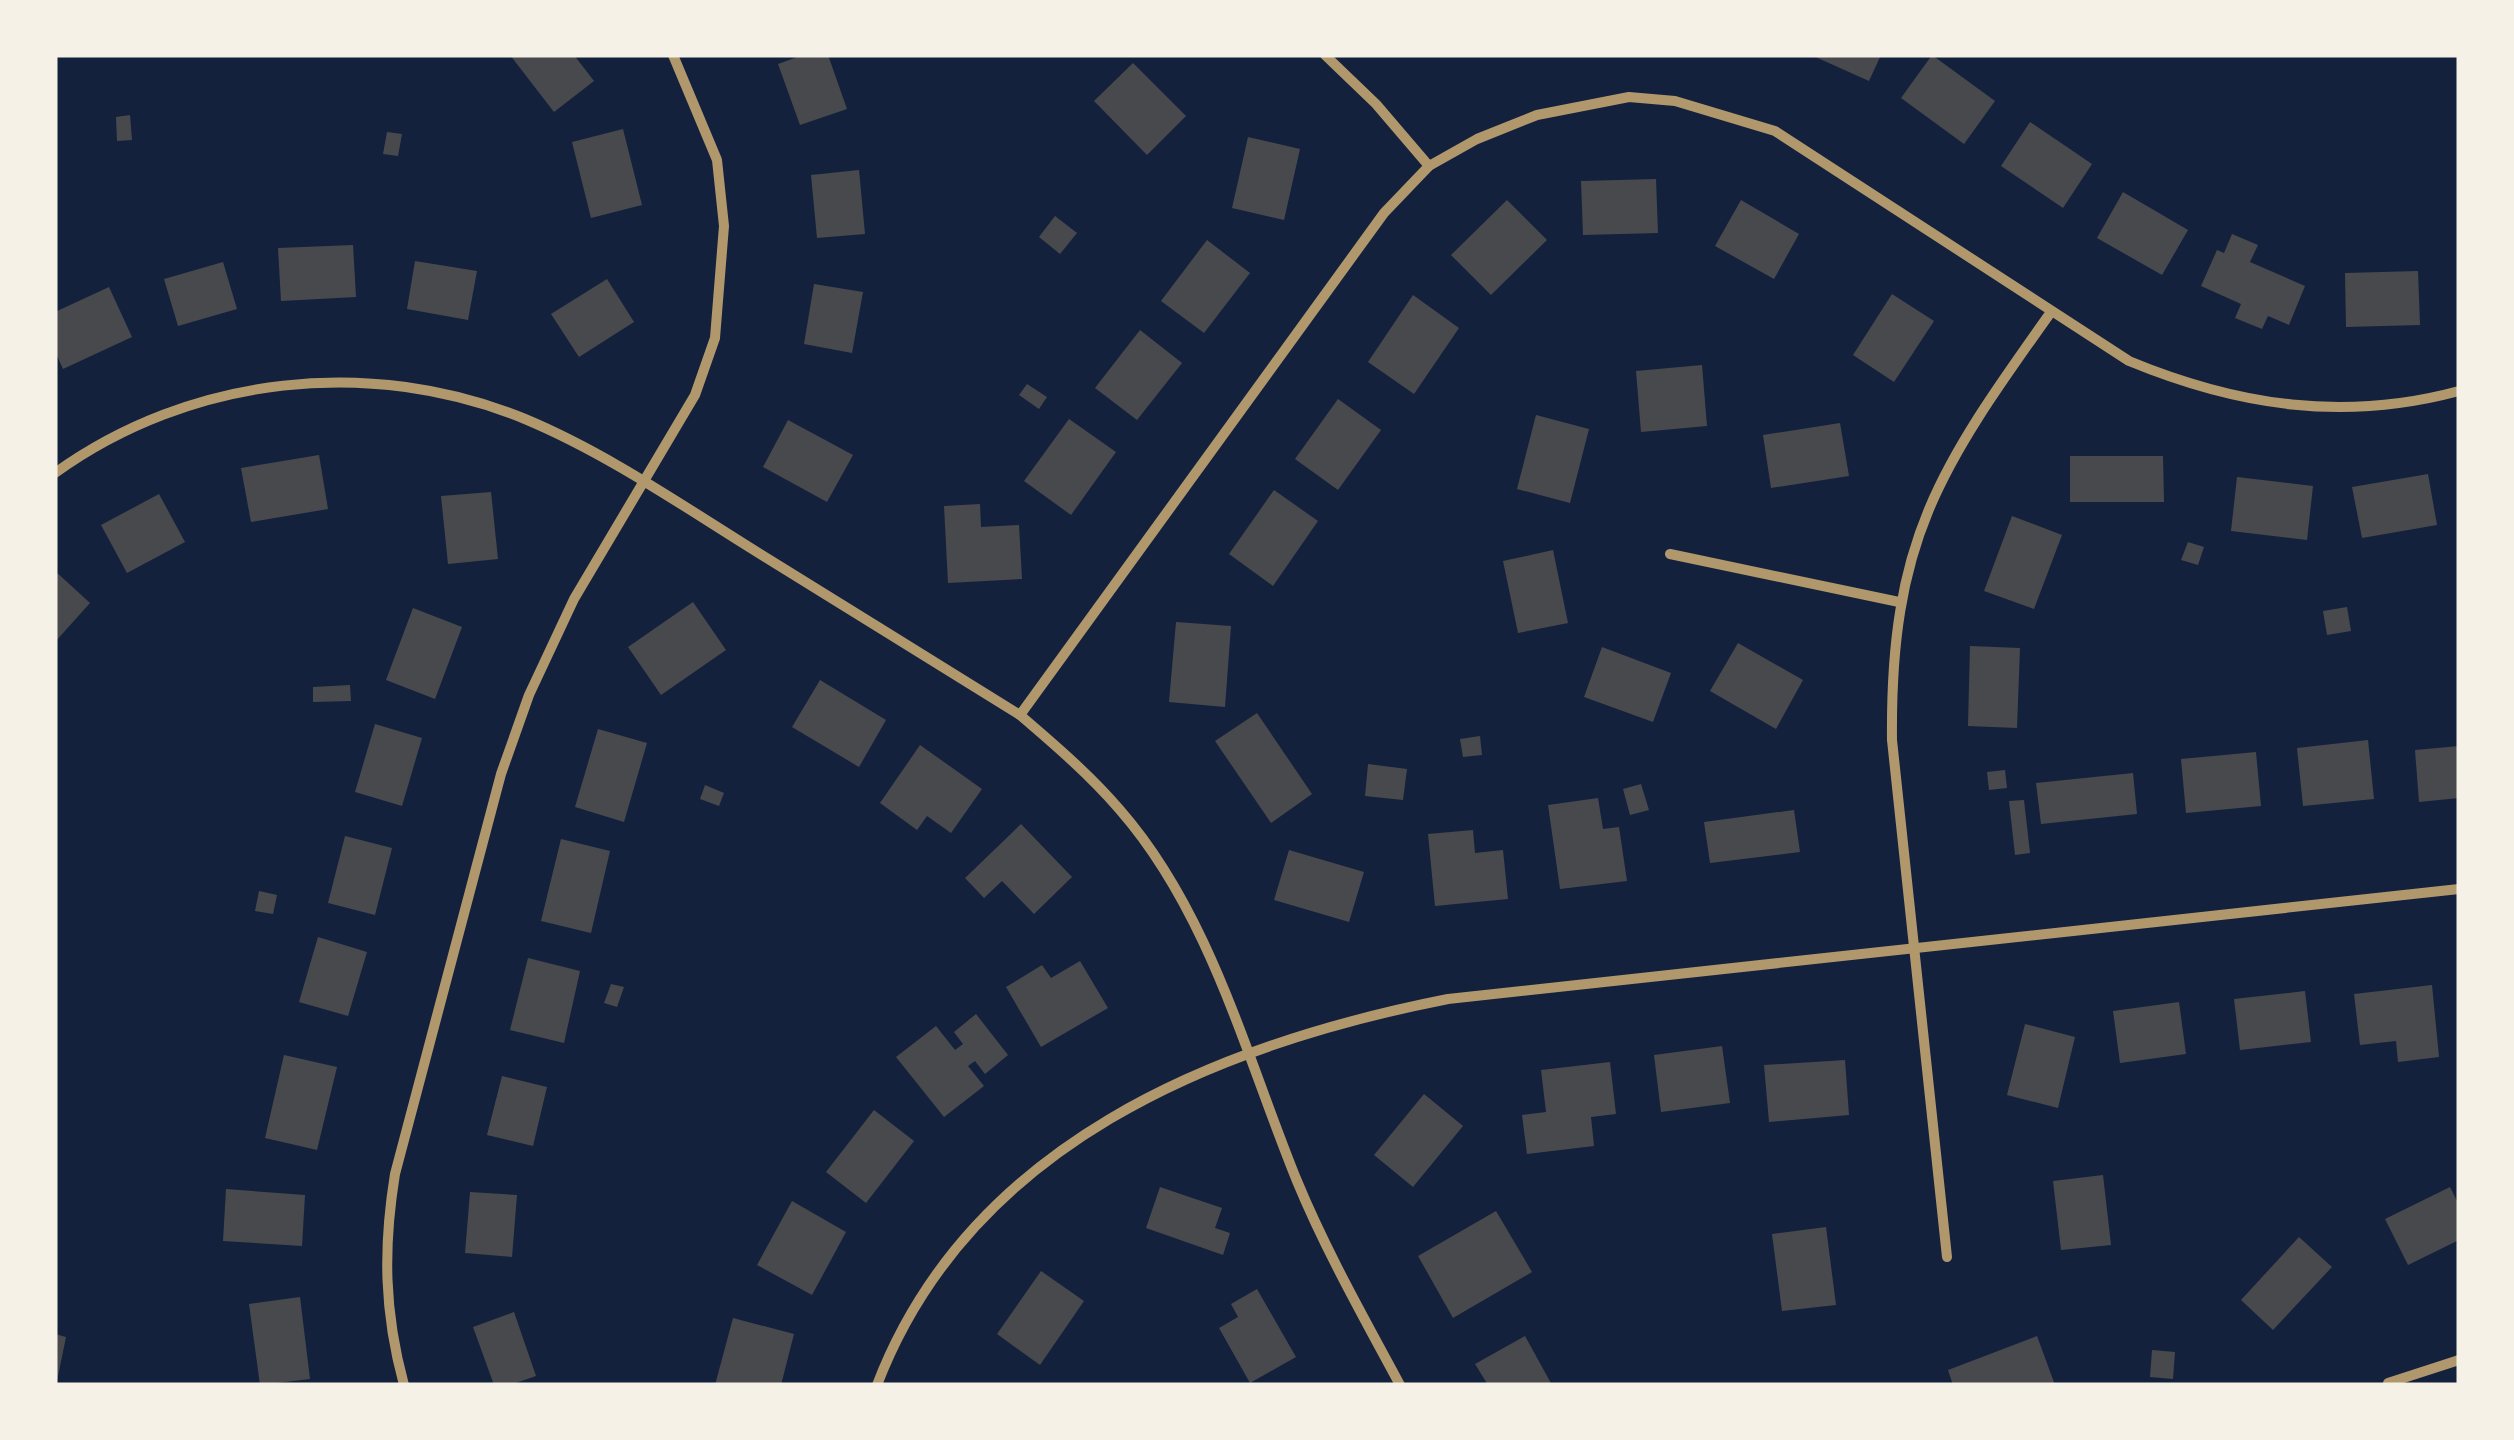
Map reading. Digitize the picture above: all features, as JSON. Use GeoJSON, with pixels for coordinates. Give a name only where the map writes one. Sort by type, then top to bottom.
{"type":"FeatureCollection","features":[{"type":"Feature","properties":{"kind":"street"},"geometry":{"type":"LineString","coordinates":[[404,1385],[390,1333],[384,1277],[387,1226],[395,1174],[481,850],[529,695],[574,599],[695,394],[715,338],[723,284],[724,226],[717,160],[673,55]]}},
{"type":"Feature","properties":{"kind":"street"},"geometry":{"type":"LineString","coordinates":[[1325,55],[1376,104],[1428,166]]}},
{"type":"Feature","properties":{"kind":"street"},"geometry":{"type":"LineString","coordinates":[[1020,715],[1384,213],[1428,166],[1477,139],[1537,115],[1629,98],[1693,106],[1775,131],[2130,361],[2190,386],[2246,400],[2304,408],[2369,409],[2459,391]]}},
{"type":"Feature","properties":{"kind":"street"},"geometry":{"type":"LineString","coordinates":[[1947,1258],[1892,740],[1892,665],[1899,602],[1913,545],[1937,486],[1968,430],[2051,312]]}},
{"type":"Feature","properties":{"kind":"street"},"geometry":{"type":"LineString","coordinates":[[55,472],[138,426],[199,402],[266,387],[335,381],[402,386],[468,400],[525,419],[644,482],[1020,715],[1074,762],[1122,812],[1164,872],[1205,950],[1311,1212],[1400,1385]]}},
{"type":"Feature","properties":{"kind":"street"},"geometry":{"type":"LineString","coordinates":[[1670,554],[1899,602]]}},
{"type":"Feature","properties":{"kind":"street"},"geometry":{"type":"LineString","coordinates":[[878,1385],[932,1280],[972,1226],[1012,1186],[1104,1124],[1249,1053],[1328,1026],[1448,998],[2459,889]]}},
{"type":"Feature","properties":{"kind":"street"},"geometry":{"type":"LineString","coordinates":[[2388,1383],[2459,1360]]}},
{"type":"Feature","properties":{"kind":"building"},"geometry":{"type":"Polygon","coordinates":[[[510,55],[574,55],[594,81],[554,112],[510,55]]]}},
{"type":"Feature","properties":{"kind":"building"},"geometry":{"type":"Polygon","coordinates":[[[803,55],[828,55],[847,109],[800,125],[778,64],[803,55]]]}},
{"type":"Feature","properties":{"kind":"building"},"geometry":{"type":"Polygon","coordinates":[[[1811,55],[1881,55],[1869,81],[1811,55]]]}},
{"type":"Feature","properties":{"kind":"building"},"geometry":{"type":"Polygon","coordinates":[[[1932,55],[1995,101],[1964,144],[1901,98],[1932,55]]]}},
{"type":"Feature","properties":{"kind":"building"},"geometry":{"type":"Polygon","coordinates":[[[1133,63],[1186,116],[1147,155],[1094,101],[1133,63]]]}},
{"type":"Feature","properties":{"kind":"building"},"geometry":{"type":"Polygon","coordinates":[[[130,115],[132,140],[117,141],[116,117],[130,115]]]}},
{"type":"Feature","properties":{"kind":"building"},"geometry":{"type":"Polygon","coordinates":[[[2030,122],[2092,164],[2063,208],[2001,166],[2030,122]]]}},
{"type":"Feature","properties":{"kind":"building"},"geometry":{"type":"Polygon","coordinates":[[[623,129],[642,205],[591,218],[572,142],[623,129]]]}},
{"type":"Feature","properties":{"kind":"building"},"geometry":{"type":"Polygon","coordinates":[[[387,132],[402,134],[398,156],[383,154],[387,132]]]}},
{"type":"Feature","properties":{"kind":"building"},"geometry":{"type":"Polygon","coordinates":[[[1248,137],[1300,149],[1284,220],[1232,208],[1248,137]]]}},
{"type":"Feature","properties":{"kind":"building"},"geometry":{"type":"Polygon","coordinates":[[[859,170],[865,234],[817,238],[811,175],[859,170]]]}},
{"type":"Feature","properties":{"kind":"building"},"geometry":{"type":"Polygon","coordinates":[[[1656,179],[1658,233],[1583,235],[1581,181],[1656,179]]]}},
{"type":"Feature","properties":{"kind":"building"},"geometry":{"type":"Polygon","coordinates":[[[2123,192],[2188,230],[2162,275],[2097,238],[2123,192]]]}},
{"type":"Feature","properties":{"kind":"building"},"geometry":{"type":"Polygon","coordinates":[[[1507,200],[1547,240],[1491,295],[1451,255],[1507,200]]]}},
{"type":"Feature","properties":{"kind":"building"},"geometry":{"type":"Polygon","coordinates":[[[1741,200],[1799,234],[1774,279],[1715,246],[1741,200]]]}},
{"type":"Feature","properties":{"kind":"building"},"geometry":{"type":"Polygon","coordinates":[[[1055,216],[1077,233],[1060,254],[1039,237],[1055,216]]]}},
{"type":"Feature","properties":{"kind":"building"},"geometry":{"type":"Polygon","coordinates":[[[2232,234],[2258,245],[2250,262],[2305,286],[2289,325],[2268,316],[2262,329],[2235,318],[2241,304],[2201,286],[2217,250],[2224,253],[2232,234]]]}},
{"type":"Feature","properties":{"kind":"building"},"geometry":{"type":"Polygon","coordinates":[[[1207,240],[1250,273],[1204,333],[1161,301],[1207,240]]]}},
{"type":"Feature","properties":{"kind":"building"},"geometry":{"type":"Polygon","coordinates":[[[353,245],[356,297],[281,301],[278,248],[353,245]]]}},
{"type":"Feature","properties":{"kind":"building"},"geometry":{"type":"Polygon","coordinates":[[[415,261],[477,271],[468,320],[407,309],[415,261]]]}},
{"type":"Feature","properties":{"kind":"building"},"geometry":{"type":"Polygon","coordinates":[[[223,262],[237,309],[178,326],[164,279],[223,262]]]}},
{"type":"Feature","properties":{"kind":"building"},"geometry":{"type":"Polygon","coordinates":[[[2418,271],[2420,325],[2346,327],[2345,273],[2418,271]]]}},
{"type":"Feature","properties":{"kind":"building"},"geometry":{"type":"Polygon","coordinates":[[[607,279],[634,322],[579,357],[551,314],[607,279]]]}},
{"type":"Feature","properties":{"kind":"building"},"geometry":{"type":"Polygon","coordinates":[[[814,284],[863,292],[852,353],[804,344],[814,284]]]}},
{"type":"Feature","properties":{"kind":"building"},"geometry":{"type":"Polygon","coordinates":[[[109,287],[132,337],[63,369],[55,351],[55,312],[109,287]]]}},
{"type":"Feature","properties":{"kind":"building"},"geometry":{"type":"Polygon","coordinates":[[[1892,294],[1934,321],[1894,382],[1853,355],[1892,294]]]}},
{"type":"Feature","properties":{"kind":"building"},"geometry":{"type":"Polygon","coordinates":[[[1413,295],[1459,328],[1414,394],[1368,362],[1413,295]]]}},
{"type":"Feature","properties":{"kind":"building"},"geometry":{"type":"Polygon","coordinates":[[[1140,330],[1182,363],[1137,420],[1095,388],[1140,330]]]}},
{"type":"Feature","properties":{"kind":"building"},"geometry":{"type":"Polygon","coordinates":[[[1702,365],[1707,426],[1641,432],[1636,371],[1702,365]]]}},
{"type":"Feature","properties":{"kind":"building"},"geometry":{"type":"Polygon","coordinates":[[[1027,384],[1047,397],[1039,409],[1019,395],[1027,384]]]}},
{"type":"Feature","properties":{"kind":"building"},"geometry":{"type":"Polygon","coordinates":[[[1338,399],[1381,430],[1338,490],[1295,459],[1338,399]]]}},
{"type":"Feature","properties":{"kind":"building"},"geometry":{"type":"Polygon","coordinates":[[[1536,415],[1589,429],[1570,503],[1517,489],[1536,415]]]}},
{"type":"Feature","properties":{"kind":"building"},"geometry":{"type":"Polygon","coordinates":[[[1069,419],[1116,452],[1071,515],[1024,481],[1069,419]]]}},
{"type":"Feature","properties":{"kind":"building"},"geometry":{"type":"Polygon","coordinates":[[[788,420],[853,455],[827,502],[763,467],[788,420]]]}},
{"type":"Feature","properties":{"kind":"building"},"geometry":{"type":"Polygon","coordinates":[[[1840,423],[1849,476],[1771,488],[1763,435],[1840,423]]]}},
{"type":"Feature","properties":{"kind":"building"},"geometry":{"type":"Polygon","coordinates":[[[319,455],[328,509],[251,522],[241,468],[319,455]]]}},
{"type":"Feature","properties":{"kind":"building"},"geometry":{"type":"Polygon","coordinates":[[[2070,456],[2163,456],[2164,502],[2070,502],[2070,456]]]}},
{"type":"Feature","properties":{"kind":"building"},"geometry":{"type":"Polygon","coordinates":[[[2428,474],[2437,525],[2362,538],[2352,487],[2428,474]]]}},
{"type":"Feature","properties":{"kind":"building"},"geometry":{"type":"Polygon","coordinates":[[[2237,477],[2313,486],[2307,540],[2231,531],[2237,477]]]}},
{"type":"Feature","properties":{"kind":"building"},"geometry":{"type":"Polygon","coordinates":[[[1274,490],[1318,521],[1273,586],[1229,554],[1274,490]]]}},
{"type":"Feature","properties":{"kind":"building"},"geometry":{"type":"Polygon","coordinates":[[[491,492],[498,559],[448,564],[441,496],[491,492]]]}},
{"type":"Feature","properties":{"kind":"building"},"geometry":{"type":"Polygon","coordinates":[[[159,494],[185,542],[127,573],[101,525],[159,494]]]}},
{"type":"Feature","properties":{"kind":"building"},"geometry":{"type":"Polygon","coordinates":[[[980,504],[981,527],[1019,525],[1022,579],[948,583],[944,506],[980,504]]]}},
{"type":"Feature","properties":{"kind":"building"},"geometry":{"type":"Polygon","coordinates":[[[2012,516],[2062,535],[2034,609],[1984,591],[2012,516]]]}},
{"type":"Feature","properties":{"kind":"building"},"geometry":{"type":"Polygon","coordinates":[[[2188,542],[2204,547],[2198,565],[2181,560],[2188,542]]]}},
{"type":"Feature","properties":{"kind":"building"},"geometry":{"type":"Polygon","coordinates":[[[1553,550],[1568,623],[1518,633],[1503,561],[1553,550]]]}},
{"type":"Feature","properties":{"kind":"building"},"geometry":{"type":"Polygon","coordinates":[[[55,571],[90,603],[55,642],[55,571]]]}},
{"type":"Feature","properties":{"kind":"building"},"geometry":{"type":"Polygon","coordinates":[[[693,602],[726,650],[661,695],[628,647],[693,602]]]}},
{"type":"Feature","properties":{"kind":"building"},"geometry":{"type":"Polygon","coordinates":[[[2347,607],[2351,631],[2327,635],[2323,611],[2347,607]]]}},
{"type":"Feature","properties":{"kind":"building"},"geometry":{"type":"Polygon","coordinates":[[[413,608],[462,627],[435,699],[386,680],[413,608]]]}},
{"type":"Feature","properties":{"kind":"building"},"geometry":{"type":"Polygon","coordinates":[[[1176,622],[1231,626],[1225,707],[1169,702],[1176,622]]]}},
{"type":"Feature","properties":{"kind":"building"},"geometry":{"type":"Polygon","coordinates":[[[1738,643],[1803,680],[1776,729],[1710,691],[1738,643]]]}},
{"type":"Feature","properties":{"kind":"building"},"geometry":{"type":"Polygon","coordinates":[[[1970,646],[2020,648],[2017,728],[1968,726],[1970,646]]]}},
{"type":"Feature","properties":{"kind":"building"},"geometry":{"type":"Polygon","coordinates":[[[1602,647],[1671,673],[1653,722],[1584,697],[1602,647]]]}},
{"type":"Feature","properties":{"kind":"building"},"geometry":{"type":"Polygon","coordinates":[[[820,680],[886,720],[859,767],[792,727],[820,680]]]}},
{"type":"Feature","properties":{"kind":"building"},"geometry":{"type":"Polygon","coordinates":[[[350,685],[351,701],[313,702],[313,687],[350,685]]]}},
{"type":"Feature","properties":{"kind":"building"},"geometry":{"type":"Polygon","coordinates":[[[1257,713],[1312,794],[1271,823],[1215,741],[1257,713]]]}},
{"type":"Feature","properties":{"kind":"building"},"geometry":{"type":"Polygon","coordinates":[[[375,724],[422,738],[402,806],[355,792],[375,724]]]}},
{"type":"Feature","properties":{"kind":"building"},"geometry":{"type":"Polygon","coordinates":[[[598,729],[647,743],[624,822],[575,807],[598,729]]]}},
{"type":"Feature","properties":{"kind":"building"},"geometry":{"type":"Polygon","coordinates":[[[1480,736],[1482,755],[1463,757],[1460,739],[1480,736]]]}},
{"type":"Feature","properties":{"kind":"building"},"geometry":{"type":"Polygon","coordinates":[[[2368,740],[2374,799],[2303,806],[2297,748],[2368,740]]]}},
{"type":"Feature","properties":{"kind":"building"},"geometry":{"type":"Polygon","coordinates":[[[920,745],[982,789],[951,833],[927,816],[917,830],[880,803],[920,745]]]}},
{"type":"Feature","properties":{"kind":"building"},"geometry":{"type":"Polygon","coordinates":[[[2459,746],[2459,798],[2419,802],[2415,750],[2459,746]]]}},
{"type":"Feature","properties":{"kind":"building"},"geometry":{"type":"Polygon","coordinates":[[[2256,752],[2261,806],[2186,813],[2181,759],[2256,752]]]}},
{"type":"Feature","properties":{"kind":"building"},"geometry":{"type":"Polygon","coordinates":[[[1368,764],[1407,769],[1403,800],[1365,796],[1368,764]]]}},
{"type":"Feature","properties":{"kind":"building"},"geometry":{"type":"Polygon","coordinates":[[[2005,770],[2007,788],[1989,790],[1987,772],[2005,770]]]}},
{"type":"Feature","properties":{"kind":"building"},"geometry":{"type":"Polygon","coordinates":[[[2133,773],[2137,814],[2041,824],[2036,783],[2133,773]]]}},
{"type":"Feature","properties":{"kind":"building"},"geometry":{"type":"Polygon","coordinates":[[[1641,784],[1649,810],[1630,815],[1623,789],[1641,784]]]}},
{"type":"Feature","properties":{"kind":"building"},"geometry":{"type":"Polygon","coordinates":[[[705,785],[724,793],[719,806],[700,799],[705,785]]]}},
{"type":"Feature","properties":{"kind":"building"},"geometry":{"type":"Polygon","coordinates":[[[1598,798],[1603,829],[1619,827],[1627,881],[1560,889],[1548,805],[1598,798]]]}},
{"type":"Feature","properties":{"kind":"building"},"geometry":{"type":"Polygon","coordinates":[[[2024,800],[2030,853],[2015,855],[2009,801],[2024,800]]]}},
{"type":"Feature","properties":{"kind":"building"},"geometry":{"type":"Polygon","coordinates":[[[1794,810],[1800,852],[1710,863],[1704,822],[1794,810]]]}},
{"type":"Feature","properties":{"kind":"building"},"geometry":{"type":"Polygon","coordinates":[[[1021,824],[1072,877],[1034,914],[1002,881],[984,898],[965,878],[1021,824]]]}},
{"type":"Feature","properties":{"kind":"building"},"geometry":{"type":"Polygon","coordinates":[[[1473,830],[1475,853],[1503,850],[1508,899],[1435,906],[1428,834],[1473,830]]]}},
{"type":"Feature","properties":{"kind":"building"},"geometry":{"type":"Polygon","coordinates":[[[345,836],[392,848],[375,915],[328,903],[345,836]]]}},
{"type":"Feature","properties":{"kind":"building"},"geometry":{"type":"Polygon","coordinates":[[[561,839],[610,851],[591,933],[541,921],[561,839]]]}},
{"type":"Feature","properties":{"kind":"building"},"geometry":{"type":"Polygon","coordinates":[[[1289,850],[1364,872],[1349,922],[1274,900],[1289,850]]]}},
{"type":"Feature","properties":{"kind":"building"},"geometry":{"type":"Polygon","coordinates":[[[259,891],[277,895],[273,914],[255,911],[259,891]]]}},
{"type":"Feature","properties":{"kind":"building"},"geometry":{"type":"Polygon","coordinates":[[[318,937],[367,952],[348,1016],[299,1002],[318,937]]]}},
{"type":"Feature","properties":{"kind":"building"},"geometry":{"type":"Polygon","coordinates":[[[528,958],[580,971],[564,1043],[510,1030],[528,958]]]}},
{"type":"Feature","properties":{"kind":"building"},"geometry":{"type":"Polygon","coordinates":[[[1080,961],[1108,1008],[1041,1047],[1006,987],[1042,965],[1051,978],[1080,961]]]}},
{"type":"Feature","properties":{"kind":"building"},"geometry":{"type":"Polygon","coordinates":[[[611,984],[624,987],[617,1007],[604,1003],[611,984]]]}},
{"type":"Feature","properties":{"kind":"building"},"geometry":{"type":"Polygon","coordinates":[[[2432,985],[2439,1057],[2398,1062],[2396,1041],[2360,1045],[2354,994],[2432,985]]]}},
{"type":"Feature","properties":{"kind":"building"},"geometry":{"type":"Polygon","coordinates":[[[2305,991],[2311,1042],[2240,1050],[2234,999],[2305,991]]]}},
{"type":"Feature","properties":{"kind":"building"},"geometry":{"type":"Polygon","coordinates":[[[2179,1002],[2186,1054],[2120,1063],[2113,1011],[2179,1002]]]}},
{"type":"Feature","properties":{"kind":"building"},"geometry":{"type":"Polygon","coordinates":[[[976,1014],[1008,1055],[985,1074],[975,1061],[968,1066],[984,1086],[944,1117],[896,1057],[936,1026],[955,1050],[963,1044],[954,1032],[976,1014]]]}},
{"type":"Feature","properties":{"kind":"building"},"geometry":{"type":"Polygon","coordinates":[[[2025,1024],[2075,1037],[2058,1108],[2007,1095],[2025,1024]]]}},
{"type":"Feature","properties":{"kind":"building"},"geometry":{"type":"Polygon","coordinates":[[[1722,1046],[1730,1103],[1661,1112],[1654,1055],[1722,1046]]]}},
{"type":"Feature","properties":{"kind":"building"},"geometry":{"type":"Polygon","coordinates":[[[284,1055],[337,1067],[317,1150],[265,1138],[284,1055]]]}},
{"type":"Feature","properties":{"kind":"building"},"geometry":{"type":"Polygon","coordinates":[[[1845,1060],[1849,1115],[1769,1122],[1764,1065],[1845,1060]]]}},
{"type":"Feature","properties":{"kind":"building"},"geometry":{"type":"Polygon","coordinates":[[[1610,1062],[1616,1114],[1591,1117],[1594,1146],[1527,1154],[1522,1115],[1546,1112],[1541,1070],[1610,1062]]]}},
{"type":"Feature","properties":{"kind":"building"},"geometry":{"type":"Polygon","coordinates":[[[502,1076],[547,1087],[533,1146],[487,1135],[502,1076]]]}},
{"type":"Feature","properties":{"kind":"building"},"geometry":{"type":"Polygon","coordinates":[[[1424,1094],[1463,1126],[1413,1187],[1374,1155],[1424,1094]]]}},
{"type":"Feature","properties":{"kind":"building"},"geometry":{"type":"Polygon","coordinates":[[[874,1110],[914,1141],[866,1203],[826,1172],[874,1110]]]}},
{"type":"Feature","properties":{"kind":"building"},"geometry":{"type":"Polygon","coordinates":[[[2103,1175],[2111,1245],[2061,1250],[2053,1181],[2103,1175]]]}},
{"type":"Feature","properties":{"kind":"building"},"geometry":{"type":"Polygon","coordinates":[[[1160,1187],[1222,1208],[1215,1228],[1230,1233],[1223,1255],[1146,1228],[1160,1187]]]}},
{"type":"Feature","properties":{"kind":"building"},"geometry":{"type":"Polygon","coordinates":[[[2450,1187],[2459,1205],[2459,1240],[2408,1265],[2385,1219],[2450,1187]]]}},
{"type":"Feature","properties":{"kind":"building"},"geometry":{"type":"Polygon","coordinates":[[[226,1189],[305,1195],[302,1246],[223,1241],[226,1189]]]}},
{"type":"Feature","properties":{"kind":"building"},"geometry":{"type":"Polygon","coordinates":[[[470,1192],[517,1195],[512,1257],[465,1253],[470,1192]]]}},
{"type":"Feature","properties":{"kind":"building"},"geometry":{"type":"Polygon","coordinates":[[[792,1201],[846,1232],[812,1295],[757,1265],[792,1201]]]}},
{"type":"Feature","properties":{"kind":"building"},"geometry":{"type":"Polygon","coordinates":[[[1496,1211],[1532,1272],[1453,1318],[1418,1256],[1496,1211]]]}},
{"type":"Feature","properties":{"kind":"building"},"geometry":{"type":"Polygon","coordinates":[[[1826,1227],[1836,1305],[1782,1311],[1772,1234],[1826,1227]]]}},
{"type":"Feature","properties":{"kind":"building"},"geometry":{"type":"Polygon","coordinates":[[[2299,1237],[2332,1267],[2273,1330],[2241,1300],[2299,1237]]]}},
{"type":"Feature","properties":{"kind":"building"},"geometry":{"type":"Polygon","coordinates":[[[1041,1271],[1084,1301],[1040,1365],[997,1334],[1041,1271]]]}},
{"type":"Feature","properties":{"kind":"building"},"geometry":{"type":"Polygon","coordinates":[[[1257,1289],[1296,1357],[1250,1383],[1219,1328],[1238,1317],[1231,1304],[1257,1289]]]}},
{"type":"Feature","properties":{"kind":"building"},"geometry":{"type":"Polygon","coordinates":[[[300,1297],[310,1379],[260,1385],[249,1304],[300,1297]]]}},
{"type":"Feature","properties":{"kind":"building"},"geometry":{"type":"Polygon","coordinates":[[[514,1312],[536,1376],[510,1385],[494,1385],[473,1327],[514,1312]]]}},
{"type":"Feature","properties":{"kind":"building"},"geometry":{"type":"Polygon","coordinates":[[[733,1318],[794,1334],[781,1385],[715,1385],[733,1318]]]}},
{"type":"Feature","properties":{"kind":"building"},"geometry":{"type":"Polygon","coordinates":[[[55,1334],[66,1337],[57,1381],[55,1381],[55,1334]]]}},
{"type":"Feature","properties":{"kind":"building"},"geometry":{"type":"Polygon","coordinates":[[[1525,1336],[1552,1385],[1488,1385],[1475,1364],[1525,1336]]]}},
{"type":"Feature","properties":{"kind":"building"},"geometry":{"type":"Polygon","coordinates":[[[2037,1336],[2055,1385],[1953,1385],[1948,1370],[2037,1336]]]}},
{"type":"Feature","properties":{"kind":"building"},"geometry":{"type":"Polygon","coordinates":[[[2152,1350],[2175,1352],[2173,1379],[2150,1377],[2152,1350]]]}}]}
